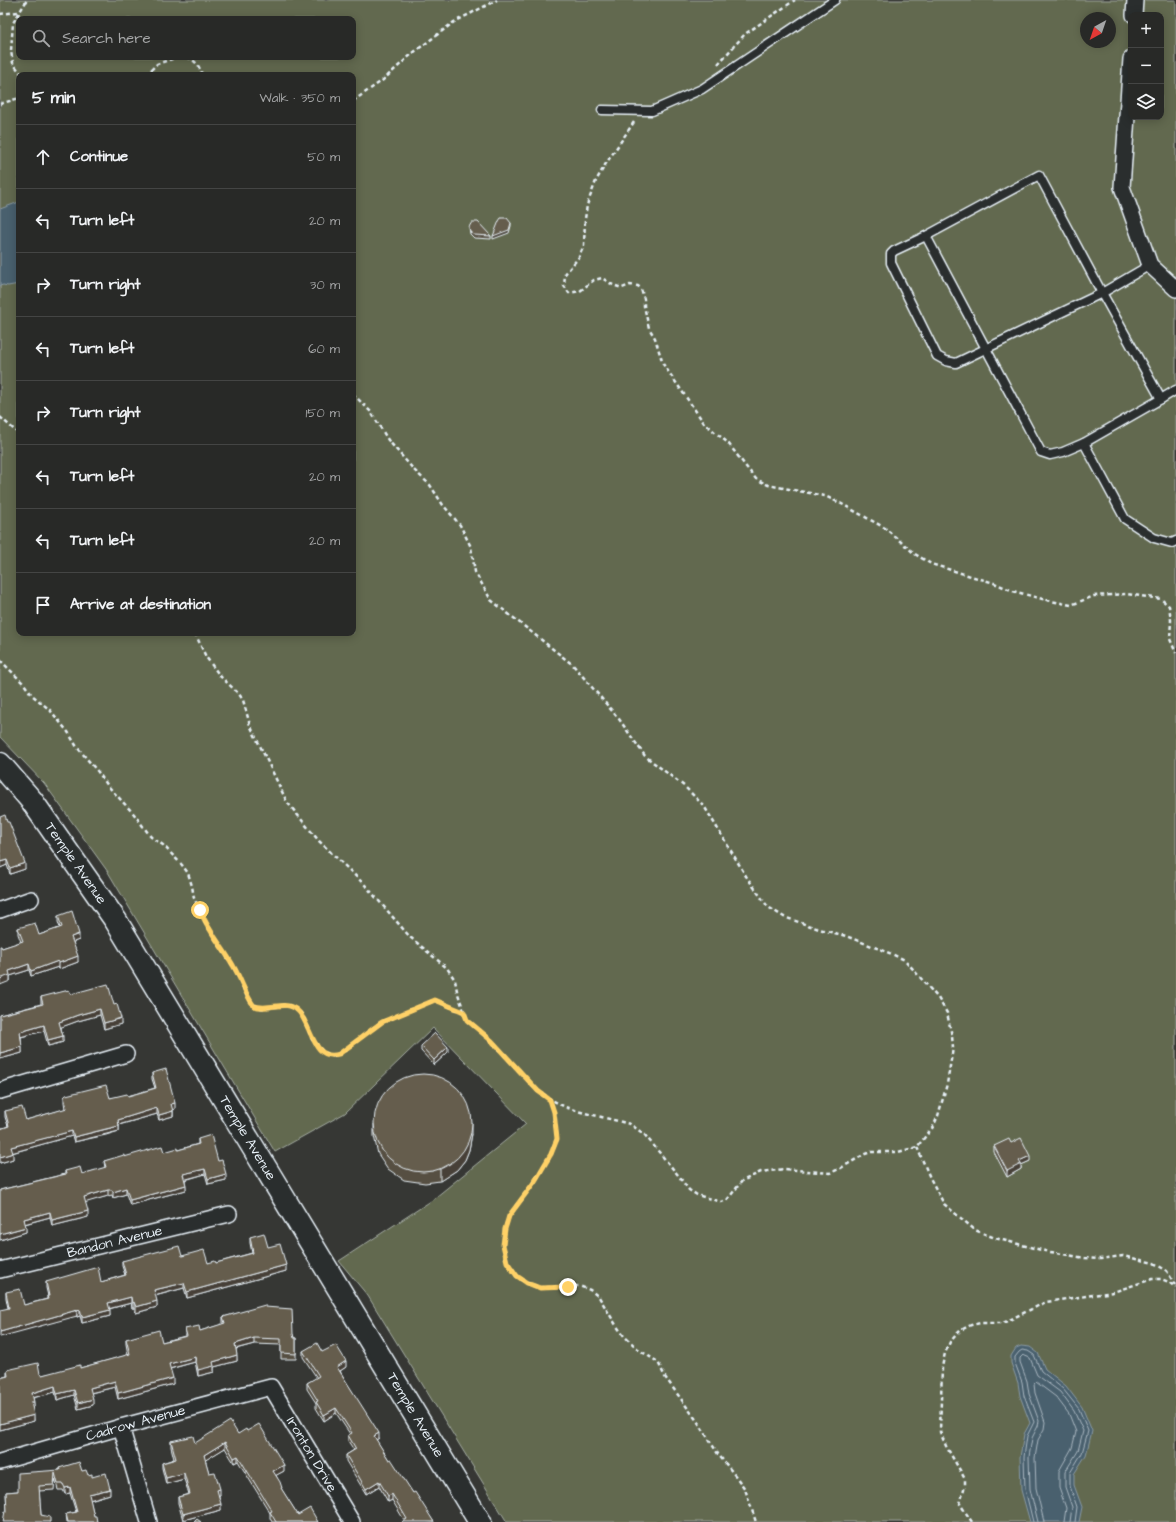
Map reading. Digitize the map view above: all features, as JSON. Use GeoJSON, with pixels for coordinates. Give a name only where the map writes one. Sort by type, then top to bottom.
{"type":"FeatureCollection","features":[{"type":"Feature","properties":{"kind":"main road","name":"Temple Avenue"},"geometry":{"type":"LineString","coordinates":[[0,764],[32,801],[116,921],[480,1522]]}},
{"type":"Feature","properties":{"kind":"street"},"geometry":{"type":"LineString","coordinates":[[1134,12],[1135,0]]}},
{"type":"Feature","properties":{"kind":"street"},"geometry":{"type":"LineString","coordinates":[[1129,84],[1122,188],[1150,265],[1176,289]]}},
{"type":"Feature","properties":{"kind":"street"},"geometry":{"type":"LineString","coordinates":[[0,910],[31,899]]}},
{"type":"Feature","properties":{"kind":"street"},"geometry":{"type":"LineString","coordinates":[[0,1091],[126,1054]]}},
{"type":"Feature","properties":{"kind":"street","name":"Bandon Avenue"},"geometry":{"type":"LineString","coordinates":[[0,1270],[229,1214]]}},
{"type":"Feature","properties":{"kind":"street","name":"Cadrow Avenue"},"geometry":{"type":"LineString","coordinates":[[0,1462],[121,1427],[271,1387]]}},
{"type":"Feature","properties":{"kind":"street","name":"Ironton Drive"},"geometry":{"type":"LineString","coordinates":[[271,1387],[352,1522]]}},
{"type":"Feature","properties":{"kind":"street"},"geometry":{"type":"LineString","coordinates":[[121,1427],[149,1522]]}},
{"type":"Feature","properties":{"kind":"lane"},"geometry":{"type":"LineString","coordinates":[[602,110],[652,111],[702,89],[835,0]]}},
{"type":"Feature","properties":{"kind":"lane"},"geometry":{"type":"LineString","coordinates":[[1150,265],[1102,293],[956,363],[946,361],[937,356],[891,263],[891,254],[894,251],[926,236],[1039,175],[1102,293],[1161,399]]}},
{"type":"Feature","properties":{"kind":"lane"},"geometry":{"type":"LineString","coordinates":[[926,236],[1041,452],[1050,455],[1063,452],[1084,443],[1176,390]]}},
{"type":"Feature","properties":{"kind":"lane"},"geometry":{"type":"LineString","coordinates":[[1084,443],[1125,519],[1154,538],[1172,543],[1176,541]]}},
{"type":"Feature","properties":{"kind":"path"},"geometry":{"type":"LineString","coordinates":[[17,16],[27,0]]}},
{"type":"Feature","properties":{"kind":"path"},"geometry":{"type":"LineString","coordinates":[[356,99],[383,80],[413,53],[454,22],[497,0]]}},
{"type":"Feature","properties":{"kind":"path"},"geometry":{"type":"LineString","coordinates":[[714,69],[745,34],[795,0]]}},
{"type":"Feature","properties":{"kind":"path"},"geometry":{"type":"LineString","coordinates":[[0,14],[19,12]]}},
{"type":"Feature","properties":{"kind":"path"},"geometry":{"type":"LineString","coordinates":[[16,18],[13,23],[11,51],[13,63],[20,72]]}},
{"type":"Feature","properties":{"kind":"path"},"geometry":{"type":"LineString","coordinates":[[149,72],[157,64],[169,60]]}},
{"type":"Feature","properties":{"kind":"path"},"geometry":{"type":"LineString","coordinates":[[195,60],[201,72]]}},
{"type":"Feature","properties":{"kind":"path"},"geometry":{"type":"LineString","coordinates":[[0,104],[16,99]]}},
{"type":"Feature","properties":{"kind":"path"},"geometry":{"type":"LineString","coordinates":[[652,111],[641,116],[633,123],[596,181],[584,219],[584,245],[582,251],[565,274],[564,286],[569,292],[580,291],[594,280],[602,278],[613,285],[622,288],[630,285],[638,286],[641,289],[649,328],[655,338],[663,364],[704,423],[728,443],[756,479],[768,485],[824,496],[840,503],[885,528],[915,554],[932,564],[994,583],[1013,591],[1071,605],[1094,596],[1127,594],[1160,599],[1169,606],[1171,620],[1170,639],[1176,653]]}},
{"type":"Feature","properties":{"kind":"path"},"geometry":{"type":"LineString","coordinates":[[196,636],[206,657],[220,676],[243,700],[250,725],[287,802],[319,841],[366,886],[410,938],[447,968],[455,980],[467,1020],[492,1041],[538,1091],[550,1100],[577,1111],[630,1124],[644,1134],[689,1190],[698,1195],[722,1202],[727,1200],[742,1181],[761,1172],[785,1169],[830,1173],[870,1152],[898,1152],[917,1147],[933,1127],[938,1116],[947,1084],[953,1048],[948,1013],[938,998],[905,960],[846,936],[819,929],[784,916],[768,907],[746,876],[704,806],[684,786],[645,756],[619,719],[573,665],[491,600],[475,572],[471,547],[460,524],[443,505],[430,485],[414,470],[388,440],[371,412],[356,397]]}},
{"type":"Feature","properties":{"kind":"path"},"geometry":{"type":"LineString","coordinates":[[0,417],[16,431]]}},
{"type":"Feature","properties":{"kind":"path"},"geometry":{"type":"LineString","coordinates":[[0,660],[24,684],[32,695],[50,710],[68,732],[76,747],[108,786],[134,814],[151,837],[162,845],[188,873],[194,898],[204,920],[230,960],[248,998],[254,1006],[268,1008],[285,1005],[298,1010],[303,1016],[312,1039],[326,1054],[332,1056],[339,1054],[382,1022],[435,1000],[464,1012]]}},
{"type":"Feature","properties":{"kind":"path"},"geometry":{"type":"LineString","coordinates":[[550,1100],[554,1112],[557,1139],[551,1154],[535,1181],[509,1216],[505,1229],[503,1245],[507,1262],[517,1276],[527,1283],[540,1288],[579,1286],[590,1290],[599,1296],[624,1336],[639,1350],[658,1362],[665,1377],[745,1489],[756,1522]]}},
{"type":"Feature","properties":{"kind":"path"},"geometry":{"type":"LineString","coordinates":[[917,1147],[930,1178],[944,1204],[976,1230],[995,1238],[1085,1258],[1100,1259],[1123,1256],[1154,1263],[1167,1271],[1176,1288]]}},
{"type":"Feature","properties":{"kind":"path"},"geometry":{"type":"LineString","coordinates":[[972,1522],[960,1504],[965,1479],[946,1446],[940,1432],[942,1367],[945,1353],[950,1342],[956,1335],[961,1330],[971,1325],[982,1323],[1003,1323],[1046,1302],[1113,1292],[1152,1279],[1161,1279],[1169,1282],[1176,1288]]}},
{"type":"Feature","properties":{"kind":"green space"},"geometry":{"type":"Polygon","coordinates":[[[0,0],[1176,0],[1176,1522],[507,1522],[368,1296],[339,1261],[431,1201],[526,1124],[433,1028],[345,1113],[275,1152],[108,872],[44,783],[0,737],[0,0]]]}},
{"type":"Feature","properties":{"kind":"water"},"geometry":{"type":"Polygon","coordinates":[[[16,203],[16,285],[8,286],[0,286],[0,209],[16,203]]]}},
{"type":"Feature","properties":{"kind":"water"},"geometry":{"type":"Polygon","coordinates":[[[1021,1346],[1030,1347],[1038,1353],[1045,1369],[1066,1386],[1082,1407],[1092,1431],[1086,1455],[1074,1474],[1074,1485],[1082,1507],[1079,1522],[1030,1522],[1021,1490],[1020,1457],[1024,1434],[1030,1423],[1020,1396],[1018,1383],[1011,1363],[1011,1356],[1016,1348],[1021,1346]]]}},
{"type":"Feature","properties":{"kind":"building"},"geometry":{"type":"Polygon","coordinates":[[[501,218],[507,218],[511,223],[509,230],[493,236],[499,221],[501,218]]]}},
{"type":"Feature","properties":{"kind":"building"},"geometry":{"type":"Polygon","coordinates":[[[472,222],[478,222],[491,236],[474,235],[470,232],[469,227],[472,222]]]}},
{"type":"Feature","properties":{"kind":"building"},"geometry":{"type":"Polygon","coordinates":[[[5,815],[25,863],[10,868],[7,860],[0,862],[0,817],[5,815]]]}},
{"type":"Feature","properties":{"kind":"building"},"geometry":{"type":"Polygon","coordinates":[[[72,911],[79,934],[71,937],[78,956],[59,963],[58,961],[31,971],[29,964],[9,971],[10,975],[0,979],[0,946],[2,948],[23,941],[18,928],[35,923],[39,935],[62,927],[58,916],[72,911]]]}},
{"type":"Feature","properties":{"kind":"building"},"geometry":{"type":"Polygon","coordinates":[[[108,984],[114,1005],[117,1004],[121,1018],[104,1023],[100,1009],[78,1015],[59,1022],[63,1036],[48,1040],[44,1025],[20,1032],[22,1047],[0,1053],[0,1015],[43,1004],[41,997],[69,990],[71,994],[108,984]]]}},
{"type":"Feature","properties":{"kind":"building"},"geometry":{"type":"Polygon","coordinates":[[[435,1033],[448,1047],[434,1060],[421,1046],[435,1033]]]}},
{"type":"Feature","properties":{"kind":"building"},"geometry":{"type":"Polygon","coordinates":[[[166,1069],[175,1103],[171,1104],[173,1111],[159,1115],[157,1108],[118,1120],[119,1126],[74,1137],[72,1131],[11,1147],[13,1153],[0,1157],[0,1129],[9,1126],[5,1111],[22,1107],[26,1120],[67,1108],[64,1097],[66,1095],[106,1085],[110,1098],[127,1094],[128,1096],[156,1088],[152,1073],[166,1069]]]}},
{"type":"Feature","properties":{"kind":"building"},"geometry":{"type":"Polygon","coordinates":[[[423,1074],[442,1078],[457,1089],[468,1104],[472,1123],[468,1142],[457,1157],[442,1168],[423,1172],[404,1168],[389,1157],[378,1142],[374,1123],[378,1104],[389,1089],[404,1078],[423,1074]]]}},
{"type":"Feature","properties":{"kind":"building"},"geometry":{"type":"Polygon","coordinates":[[[211,1135],[218,1161],[222,1160],[226,1174],[208,1179],[205,1169],[183,1174],[186,1185],[130,1200],[126,1188],[113,1192],[112,1190],[108,1190],[84,1197],[88,1211],[52,1220],[50,1212],[24,1219],[26,1227],[0,1234],[0,1190],[66,1174],[65,1171],[80,1167],[82,1174],[106,1167],[104,1161],[162,1146],[164,1152],[178,1148],[178,1150],[199,1144],[198,1139],[211,1135]]]}},
{"type":"Feature","properties":{"kind":"building"},"geometry":{"type":"Polygon","coordinates":[[[1021,1138],[1030,1156],[1019,1161],[1021,1164],[1007,1171],[994,1146],[1009,1139],[1011,1143],[1021,1138]]]}},
{"type":"Feature","properties":{"kind":"building"},"geometry":{"type":"Polygon","coordinates":[[[264,1233],[268,1247],[280,1244],[286,1265],[187,1292],[184,1283],[154,1290],[157,1301],[136,1307],[134,1302],[132,1303],[131,1297],[108,1303],[110,1310],[82,1317],[80,1310],[77,1310],[0,1332],[0,1310],[9,1308],[6,1292],[20,1289],[24,1305],[48,1299],[47,1296],[49,1296],[46,1282],[98,1267],[101,1282],[126,1275],[122,1261],[179,1246],[182,1256],[204,1250],[208,1263],[215,1261],[216,1263],[253,1253],[250,1237],[264,1233]]]}},
{"type":"Feature","properties":{"kind":"building"},"geometry":{"type":"Polygon","coordinates":[[[265,1305],[265,1307],[292,1309],[293,1334],[294,1338],[296,1338],[296,1354],[281,1353],[281,1339],[254,1338],[235,1344],[237,1355],[213,1362],[214,1366],[198,1370],[195,1357],[169,1364],[173,1378],[118,1393],[115,1381],[90,1388],[93,1399],[78,1403],[74,1390],[57,1394],[55,1386],[32,1393],[34,1402],[31,1402],[34,1415],[0,1424],[0,1378],[8,1376],[7,1370],[38,1363],[40,1374],[42,1375],[80,1365],[80,1368],[130,1354],[126,1339],[159,1330],[162,1342],[187,1336],[185,1329],[199,1326],[200,1331],[225,1323],[223,1317],[265,1305]]]}},
{"type":"Feature","properties":{"kind":"building"},"geometry":{"type":"Polygon","coordinates":[[[317,1343],[322,1352],[336,1345],[346,1361],[337,1367],[379,1433],[374,1436],[413,1493],[415,1492],[434,1522],[402,1522],[407,1519],[392,1494],[388,1496],[379,1481],[366,1489],[346,1455],[356,1449],[348,1435],[352,1433],[336,1408],[324,1415],[316,1402],[318,1401],[307,1383],[319,1376],[303,1351],[317,1343]]]}},
{"type":"Feature","properties":{"kind":"building"},"geometry":{"type":"Polygon","coordinates":[[[230,1421],[238,1434],[259,1424],[284,1465],[273,1471],[280,1482],[281,1488],[298,1515],[310,1508],[318,1522],[276,1522],[270,1512],[272,1511],[238,1456],[234,1458],[225,1442],[204,1455],[209,1473],[215,1472],[220,1489],[217,1490],[221,1504],[183,1514],[178,1497],[190,1494],[184,1473],[166,1478],[162,1463],[176,1459],[171,1441],[193,1436],[195,1443],[230,1421]]]}},
{"type":"Feature","properties":{"kind":"building"},"geometry":{"type":"Polygon","coordinates":[[[79,1462],[82,1471],[86,1470],[88,1475],[92,1474],[92,1477],[106,1473],[110,1489],[89,1494],[94,1516],[96,1516],[97,1522],[68,1522],[66,1514],[77,1512],[70,1487],[65,1488],[63,1484],[58,1484],[55,1473],[54,1485],[39,1486],[41,1515],[50,1517],[50,1522],[3,1522],[5,1511],[7,1512],[6,1492],[18,1491],[18,1473],[60,1470],[59,1468],[79,1462]]]}},
{"type":"Feature","properties":{"kind":"building"},"geometry":{"type":"Polygon","coordinates":[[[197,1519],[201,1522],[194,1522],[197,1519]]]}},
{"type":"Feature","properties":{"kind":"route"},"geometry":{"type":"LineString","coordinates":[[200,910],[214,937],[235,969],[248,998],[254,1006],[268,1008],[285,1005],[298,1010],[303,1016],[312,1039],[322,1052],[332,1056],[339,1054],[361,1036],[382,1022],[435,1000],[464,1012],[467,1020],[492,1041],[527,1080],[550,1100],[554,1112],[557,1139],[551,1154],[535,1181],[509,1216],[505,1229],[503,1245],[507,1262],[517,1276],[527,1283],[540,1288],[568,1287]]}}]}
